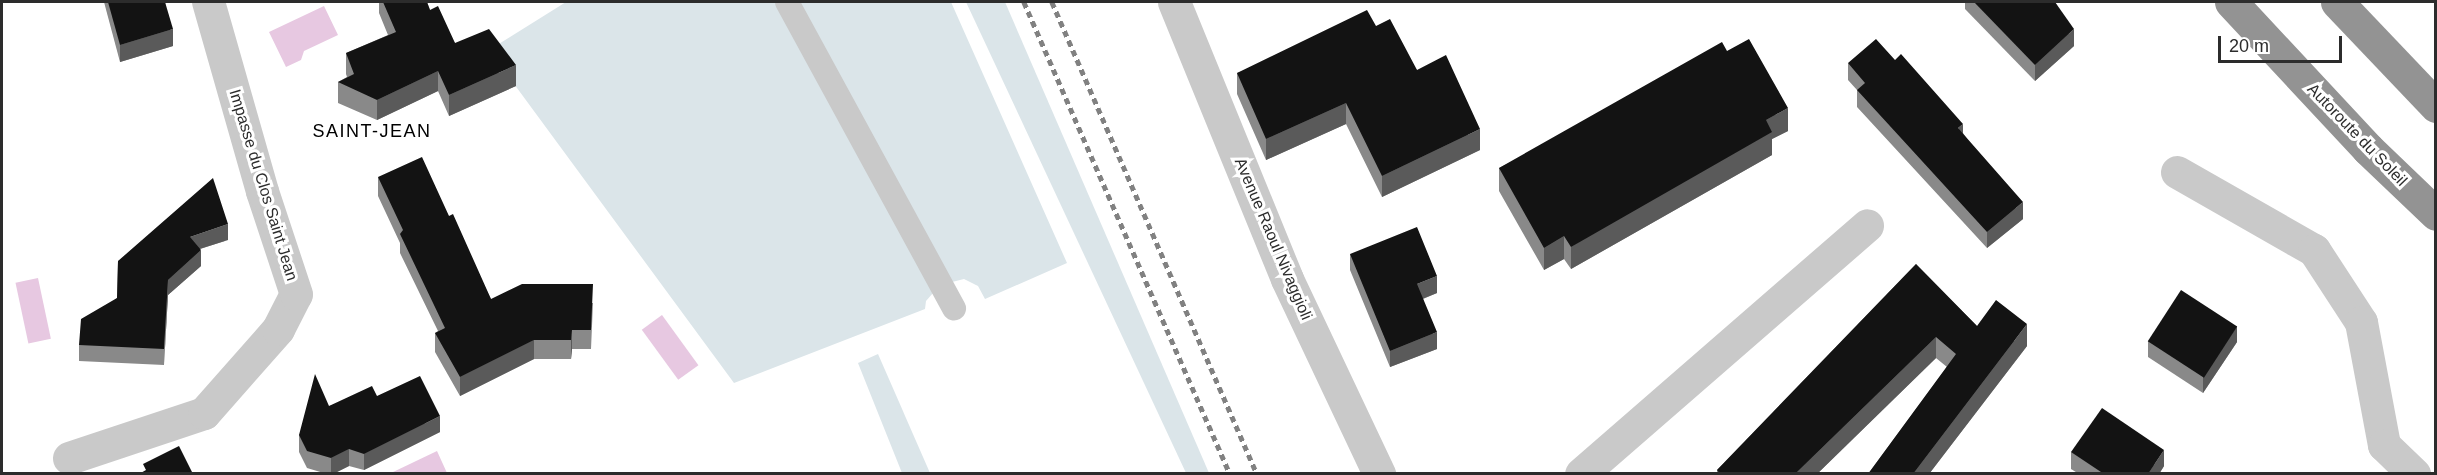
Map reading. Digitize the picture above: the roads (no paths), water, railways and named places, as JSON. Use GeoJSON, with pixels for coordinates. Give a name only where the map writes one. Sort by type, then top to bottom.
{"type":"FeatureCollection","features":[{"type":"Feature","properties":{"kind":"highway","name":"Autoroute du Soleil"},"geometry":{"type":"LineString","coordinates":[[2231,2],[2368,149],[2436,214]]}},
{"type":"Feature","properties":{"kind":"highway"},"geometry":{"type":"LineString","coordinates":[[2337,2],[2436,106]]}},
{"type":"Feature","properties":{"kind":"street","name":"Impasse du Clos Saint Jean"},"geometry":{"type":"LineString","coordinates":[[69,458],[204,413],[278,329],[296,294],[262,191],[208,2]]}},
{"type":"Feature","properties":{"kind":"street","name":"Avenue Raoul Nivaggioli"},"geometry":{"type":"LineString","coordinates":[[1174,2],[1287,279],[1380,474]]}},
{"type":"Feature","properties":{"kind":"street"},"geometry":{"type":"LineString","coordinates":[[2177,172],[2314,250],[2361,321],[2384,445],[2415,474]]}},
{"type":"Feature","properties":{"kind":"street"},"geometry":{"type":"LineString","coordinates":[[1581,474],[1867,225]]}},
{"type":"Feature","properties":{"kind":"lane"},"geometry":{"type":"LineString","coordinates":[[787,2],[954,308]]}},
{"type":"Feature","properties":{"kind":"railway"},"geometry":{"type":"LineString","coordinates":[[1024,2],[1230,474]]}},
{"type":"Feature","properties":{"kind":"railway"},"geometry":{"type":"LineString","coordinates":[[1052,2],[1257,474]]}},
{"type":"Feature","properties":{"kind":"district","name":"SAINT-JEAN"},"geometry":{"type":"Point","coordinates":[372,131]}}]}
